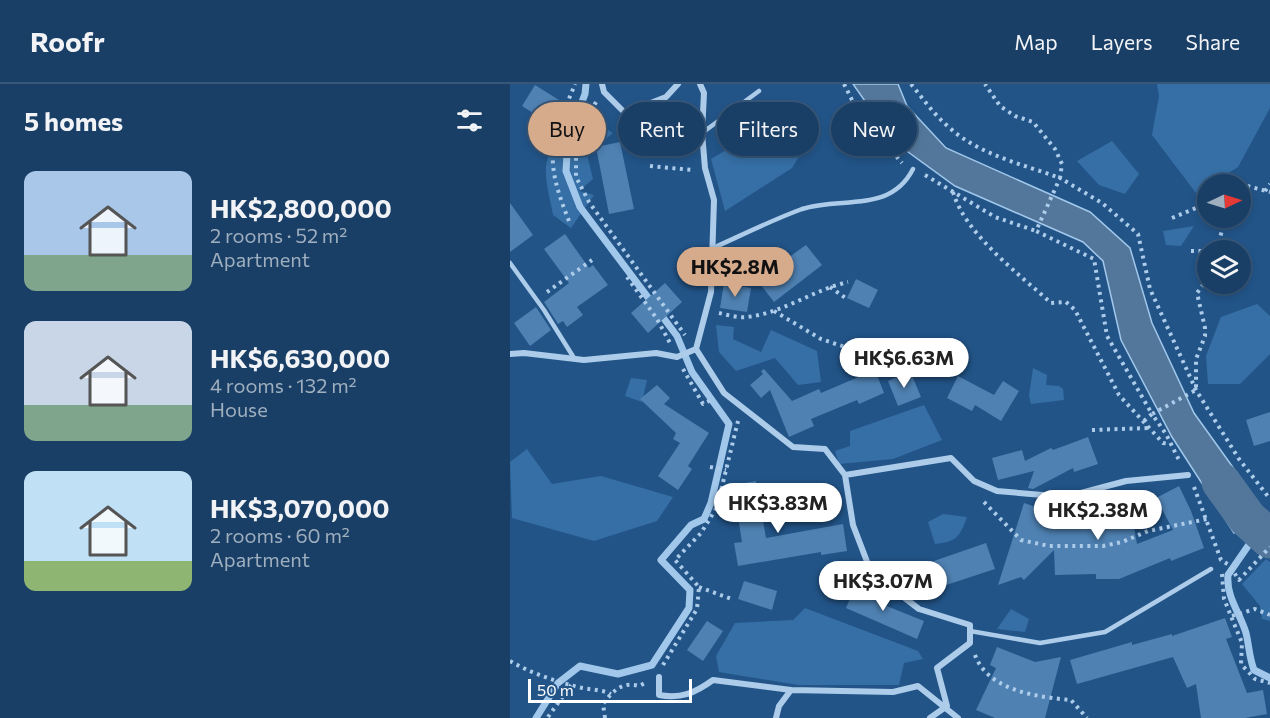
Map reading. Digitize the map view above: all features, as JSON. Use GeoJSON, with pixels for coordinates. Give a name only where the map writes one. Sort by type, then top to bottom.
{"type":"FeatureCollection","features":[{"type":"Feature","properties":{"kind":"street"},"geometry":{"type":"LineString","coordinates":[[602,84],[604,92],[625,113],[666,97],[678,84]]}},
{"type":"Feature","properties":{"kind":"street"},"geometry":{"type":"LineString","coordinates":[[700,84],[704,93],[704,102]]}},
{"type":"Feature","properties":{"kind":"street"},"geometry":{"type":"LineString","coordinates":[[704,156],[714,200],[713,248],[711,292],[696,349],[724,393],[792,447],[825,449],[845,475],[853,525],[871,572],[919,609],[970,625],[970,643],[937,668],[947,706]]}},
{"type":"Feature","properties":{"kind":"street"},"geometry":{"type":"LineString","coordinates":[[510,354],[574,358],[656,353],[677,357],[696,349]]}},
{"type":"Feature","properties":{"kind":"street"},"geometry":{"type":"LineString","coordinates":[[845,475],[951,458],[979,484],[997,491],[1066,497],[1126,481],[1188,475]]}},
{"type":"Feature","properties":{"kind":"street"},"geometry":{"type":"LineString","coordinates":[[659,677],[658,695],[675,698],[696,692],[713,680],[791,690],[865,689],[893,692],[918,686],[947,706],[958,718]]}},
{"type":"Feature","properties":{"kind":"street"},"geometry":{"type":"LineString","coordinates":[[776,718],[779,706],[791,690]]}},
{"type":"Feature","properties":{"kind":"street"},"geometry":{"type":"LineString","coordinates":[[930,718],[947,706]]}},
{"type":"Feature","properties":{"kind":"lane"},"geometry":{"type":"LineString","coordinates":[[705,131],[759,91]]}},
{"type":"Feature","properties":{"kind":"lane"},"geometry":{"type":"LineString","coordinates":[[713,248],[804,208],[861,202],[892,193],[906,183],[913,169]]}},
{"type":"Feature","properties":{"kind":"lane"},"geometry":{"type":"LineString","coordinates":[[510,263],[574,358]]}},
{"type":"Feature","properties":{"kind":"lane"},"geometry":{"type":"LineString","coordinates":[[970,631],[1040,643],[1105,632],[1211,569]]}},
{"type":"Feature","properties":{"kind":"path"},"geometry":{"type":"LineString","coordinates":[[569,221],[554,183],[553,152],[555,134],[575,84]]}},
{"type":"Feature","properties":{"kind":"path"},"geometry":{"type":"LineString","coordinates":[[844,84],[857,110],[899,161],[995,217],[1036,231],[1094,259],[1107,336],[1152,414],[1156,409],[1194,391]]}},
{"type":"Feature","properties":{"kind":"path"},"geometry":{"type":"LineString","coordinates":[[911,84],[930,109],[952,131],[985,150],[1060,178],[1102,203],[1138,234],[1150,289],[1194,391],[1239,459],[1270,499]]}},
{"type":"Feature","properties":{"kind":"path"},"geometry":{"type":"LineString","coordinates":[[985,84],[1000,106],[1015,116],[1032,122],[1049,142],[1062,164],[1060,178],[1036,231]]}},
{"type":"Feature","properties":{"kind":"path"},"geometry":{"type":"LineString","coordinates":[[604,92],[581,131],[576,151],[576,177],[589,202],[696,349]]}},
{"type":"Feature","properties":{"kind":"path"},"geometry":{"type":"LineString","coordinates":[[650,166],[687,171],[705,168]]}},
{"type":"Feature","properties":{"kind":"path"},"geometry":{"type":"LineString","coordinates":[[1251,187],[1268,191],[1270,184]]}},
{"type":"Feature","properties":{"kind":"path"},"geometry":{"type":"LineString","coordinates":[[953,192],[964,219],[1012,267],[1051,303],[1066,302],[1075,310],[1119,395],[1163,443],[1170,444]]}},
{"type":"Feature","properties":{"kind":"path"},"geometry":{"type":"LineString","coordinates":[[1172,218],[1197,208]]}},
{"type":"Feature","properties":{"kind":"path"},"geometry":{"type":"LineString","coordinates":[[1191,251],[1197,251]]}},
{"type":"Feature","properties":{"kind":"path"},"geometry":{"type":"LineString","coordinates":[[537,300],[592,260]]}},
{"type":"Feature","properties":{"kind":"path"},"geometry":{"type":"LineString","coordinates":[[706,311],[745,317],[774,310],[829,286],[848,282]]}},
{"type":"Feature","properties":{"kind":"path"},"geometry":{"type":"LineString","coordinates":[[829,286],[847,299]]}},
{"type":"Feature","properties":{"kind":"path"},"geometry":{"type":"LineString","coordinates":[[1194,391],[1196,359],[1205,336],[1197,294]]}},
{"type":"Feature","properties":{"kind":"path"},"geometry":{"type":"LineString","coordinates":[[774,310],[821,339],[866,354]]}},
{"type":"Feature","properties":{"kind":"path"},"geometry":{"type":"LineString","coordinates":[[734,600],[699,587],[675,560],[701,533],[713,515],[742,406]]}},
{"type":"Feature","properties":{"kind":"path"},"geometry":{"type":"LineString","coordinates":[[1092,430],[1150,428]]}},
{"type":"Feature","properties":{"kind":"path"},"geometry":{"type":"LineString","coordinates":[[712,467],[724,470]]}},
{"type":"Feature","properties":{"kind":"path"},"geometry":{"type":"LineString","coordinates":[[979,484],[984,502],[1021,540],[1049,546],[1103,546],[1122,543],[1148,531],[1207,519]]}},
{"type":"Feature","properties":{"kind":"path"},"geometry":{"type":"LineString","coordinates":[[1229,565],[1239,580],[1270,547]]}},
{"type":"Feature","properties":{"kind":"path"},"geometry":{"type":"LineString","coordinates":[[1211,569],[1221,560],[1224,599],[1233,616],[1242,643],[1241,664],[1255,679],[1270,682]]}},
{"type":"Feature","properties":{"kind":"path"},"geometry":{"type":"LineString","coordinates":[[605,718],[603,704],[615,689],[630,683],[639,686],[659,677],[662,666],[697,609],[699,587]]}},
{"type":"Feature","properties":{"kind":"path"},"geometry":{"type":"LineString","coordinates":[[1233,616],[1255,609],[1270,615]]}},
{"type":"Feature","properties":{"kind":"path"},"geometry":{"type":"LineString","coordinates":[[970,643],[979,667],[1003,683],[1025,693],[1071,700],[1087,718]]}},
{"type":"Feature","properties":{"kind":"path"},"geometry":{"type":"LineString","coordinates":[[510,661],[550,680],[601,689],[611,694]]}},
{"type":"Feature","properties":{"kind":"path"},"geometry":{"type":"LineString","coordinates":[[548,717],[570,685]]}},
{"type":"Feature","properties":{"kind":"shaded area"},"geometry":{"type":"Polygon","coordinates":[[[853,84],[898,84],[905,102],[866,102],[853,84]]]}},
{"type":"Feature","properties":{"kind":"shaded area"},"geometry":{"type":"Polygon","coordinates":[[[1157,84],[1270,84],[1270,108],[1238,167],[1227,174],[1197,174],[1196,193],[1152,135],[1159,96],[1157,84]]]}},
{"type":"Feature","properties":{"kind":"shaded area"},"geometry":{"type":"Polygon","coordinates":[[[917,117],[946,148],[1090,212],[1130,248],[1152,323],[1194,413],[1270,519],[1234,533],[1172,437],[1121,340],[1103,261],[1083,242],[955,186],[914,156],[917,156],[917,117]]]}},
{"type":"Feature","properties":{"kind":"shaded area"},"geometry":{"type":"Polygon","coordinates":[[[606,129],[613,133],[606,139],[606,129]]]}},
{"type":"Feature","properties":{"kind":"shaded area"},"geometry":{"type":"Polygon","coordinates":[[[1112,141],[1139,174],[1125,194],[1099,185],[1077,161],[1112,141]]]}},
{"type":"Feature","properties":{"kind":"shaded area"},"geometry":{"type":"Polygon","coordinates":[[[717,155],[799,156],[792,168],[725,211],[711,159],[717,155]]]}},
{"type":"Feature","properties":{"kind":"shaded area"},"geometry":{"type":"Polygon","coordinates":[[[549,156],[587,156],[593,179],[579,191],[594,195],[571,228],[553,215],[547,182],[549,156]]]}},
{"type":"Feature","properties":{"kind":"shaded area"},"geometry":{"type":"Polygon","coordinates":[[[1194,226],[1181,246],[1166,245],[1163,231],[1194,226]]]}},
{"type":"Feature","properties":{"kind":"shaded area"},"geometry":{"type":"Polygon","coordinates":[[[1257,304],[1270,316],[1270,354],[1240,384],[1208,384],[1206,356],[1221,317],[1257,304]]]}},
{"type":"Feature","properties":{"kind":"shaded area"},"geometry":{"type":"Polygon","coordinates":[[[716,325],[734,327],[733,339],[761,352],[771,330],[817,351],[821,382],[798,385],[775,358],[736,371],[719,352],[716,325]]]}},
{"type":"Feature","properties":{"kind":"shaded area"},"geometry":{"type":"Polygon","coordinates":[[[1033,368],[1047,375],[1046,385],[1059,386],[1063,389],[1064,400],[1031,404],[1029,396],[1033,368]]]}},
{"type":"Feature","properties":{"kind":"shaded area"},"geometry":{"type":"Polygon","coordinates":[[[631,378],[647,380],[642,402],[625,396],[631,378]]]}},
{"type":"Feature","properties":{"kind":"shaded area"},"geometry":{"type":"Polygon","coordinates":[[[924,405],[942,440],[893,459],[839,464],[835,451],[850,446],[850,431],[924,405]]]}},
{"type":"Feature","properties":{"kind":"shaded area"},"geometry":{"type":"Polygon","coordinates":[[[527,449],[552,484],[601,476],[673,497],[657,521],[594,541],[512,518],[510,462],[527,449]]]}},
{"type":"Feature","properties":{"kind":"shaded area"},"geometry":{"type":"Polygon","coordinates":[[[943,514],[967,517],[959,534],[953,540],[935,544],[928,522],[943,514]]]}},
{"type":"Feature","properties":{"kind":"shaded area"},"geometry":{"type":"Polygon","coordinates":[[[1266,559],[1270,562],[1270,621],[1262,619],[1260,606],[1242,584],[1266,559]]]}},
{"type":"Feature","properties":{"kind":"shaded area"},"geometry":{"type":"Polygon","coordinates":[[[805,608],[918,651],[923,659],[904,663],[899,685],[798,685],[719,672],[716,656],[735,623],[793,620],[805,608]]]}},
{"type":"Feature","properties":{"kind":"shaded area"},"geometry":{"type":"Polygon","coordinates":[[[1011,609],[1029,619],[1025,632],[997,629],[1011,609]]]}},
{"type":"Feature","properties":{"kind":"building"},"geometry":{"type":"Polygon","coordinates":[[[535,85],[559,100],[558,102],[528,102],[528,110],[522,106],[535,85]]]}},
{"type":"Feature","properties":{"kind":"building"},"geometry":{"type":"Polygon","coordinates":[[[618,142],[618,156],[623,156],[634,209],[609,214],[598,156],[606,156],[606,145],[618,142]]]}},
{"type":"Feature","properties":{"kind":"building"},"geometry":{"type":"Polygon","coordinates":[[[510,203],[533,235],[510,252],[510,203]]]}},
{"type":"Feature","properties":{"kind":"building"},"geometry":{"type":"Polygon","coordinates":[[[565,234],[589,268],[593,265],[608,285],[577,307],[583,315],[567,327],[563,321],[558,324],[544,302],[569,283],[544,249],[565,234]]]}},
{"type":"Feature","properties":{"kind":"building"},"geometry":{"type":"Polygon","coordinates":[[[806,245],[822,265],[774,302],[757,280],[806,245]]]}},
{"type":"Feature","properties":{"kind":"building"},"geometry":{"type":"Polygon","coordinates":[[[856,279],[878,290],[869,308],[847,298],[856,279]]]}},
{"type":"Feature","properties":{"kind":"building"},"geometry":{"type":"Polygon","coordinates":[[[665,283],[682,302],[648,333],[631,313],[665,283]]]}},
{"type":"Feature","properties":{"kind":"building"},"geometry":{"type":"Polygon","coordinates":[[[724,283],[751,288],[747,312],[720,308],[724,283]]]}},
{"type":"Feature","properties":{"kind":"building"},"geometry":{"type":"Polygon","coordinates":[[[536,307],[551,330],[530,346],[514,323],[536,307]]]}},
{"type":"Feature","properties":{"kind":"building"},"geometry":{"type":"Polygon","coordinates":[[[764,369],[792,401],[819,389],[821,393],[875,370],[884,393],[859,404],[857,400],[811,419],[814,426],[789,437],[770,390],[761,398],[750,385],[763,374],[761,371],[764,369]]]}},
{"type":"Feature","properties":{"kind":"building"},"geometry":{"type":"Polygon","coordinates":[[[910,371],[921,397],[898,406],[888,381],[910,371]]]}},
{"type":"Feature","properties":{"kind":"building"},"geometry":{"type":"Polygon","coordinates":[[[958,376],[994,395],[1003,381],[1019,391],[1001,421],[975,405],[972,411],[947,398],[958,376]]]}},
{"type":"Feature","properties":{"kind":"building"},"geometry":{"type":"Polygon","coordinates":[[[657,385],[670,398],[664,404],[709,433],[688,466],[692,469],[678,490],[658,476],[680,443],[673,439],[676,433],[640,399],[657,385]]]}},
{"type":"Feature","properties":{"kind":"building"},"geometry":{"type":"Polygon","coordinates":[[[1270,412],[1270,441],[1254,446],[1246,420],[1270,412]]]}},
{"type":"Feature","properties":{"kind":"building"},"geometry":{"type":"Polygon","coordinates":[[[1088,437],[1098,464],[1074,472],[1073,468],[1033,489],[1028,488],[1034,471],[998,480],[992,458],[1022,450],[1025,461],[1051,448],[1053,450],[1088,437]]]}},
{"type":"Feature","properties":{"kind":"building"},"geometry":{"type":"Polygon","coordinates":[[[756,481],[766,538],[843,524],[847,551],[821,555],[821,552],[738,566],[734,543],[742,542],[733,485],[756,481]]]}},
{"type":"Feature","properties":{"kind":"building"},"geometry":{"type":"Polygon","coordinates":[[[1179,486],[1204,548],[1171,561],[1170,558],[1119,579],[1096,579],[1096,574],[1055,575],[1054,550],[1024,580],[1021,577],[998,585],[1024,503],[1053,513],[1097,512],[1130,506],[1137,544],[1173,530],[1156,498],[1179,486]]]}},
{"type":"Feature","properties":{"kind":"building"},"geometry":{"type":"Polygon","coordinates":[[[986,543],[995,569],[940,587],[931,562],[986,543]]]}},
{"type":"Feature","properties":{"kind":"building"},"geometry":{"type":"Polygon","coordinates":[[[744,581],[777,591],[772,610],[738,599],[744,581]]]}},
{"type":"Feature","properties":{"kind":"building"},"geometry":{"type":"Polygon","coordinates":[[[856,585],[881,595],[879,603],[924,621],[917,639],[846,608],[856,585]]]}},
{"type":"Feature","properties":{"kind":"building"},"geometry":{"type":"Polygon","coordinates":[[[1225,618],[1232,637],[1226,639],[1247,693],[1263,690],[1267,714],[1245,718],[1201,718],[1196,684],[1187,688],[1173,657],[1077,684],[1070,660],[1132,642],[1132,645],[1172,634],[1172,636],[1225,618]]]}},
{"type":"Feature","properties":{"kind":"building"},"geometry":{"type":"Polygon","coordinates":[[[707,621],[723,631],[703,661],[687,650],[707,621]]]}},
{"type":"Feature","properties":{"kind":"building"},"geometry":{"type":"Polygon","coordinates":[[[997,647],[1035,662],[1061,657],[1045,718],[995,718],[976,710],[996,668],[990,665],[997,647]]]}},
{"type":"Feature","properties":{"kind":"waterway"},"geometry":{"type":"LineString","coordinates":[[536,718],[558,683],[580,666],[618,674],[652,665],[689,608],[690,590],[661,560],[691,525],[704,519],[711,503],[729,424],[692,372],[677,336],[580,207],[566,171],[568,138],[585,94],[586,84]]}},
{"type":"Feature","properties":{"kind":"waterway"},"geometry":{"type":"LineString","coordinates":[[1221,482],[1247,518],[1270,539]]}},
{"type":"Feature","properties":{"kind":"waterway"},"geometry":{"type":"LineString","coordinates":[[1259,530],[1228,575],[1228,583],[1231,598],[1246,633],[1254,670],[1270,678]]}}]}
